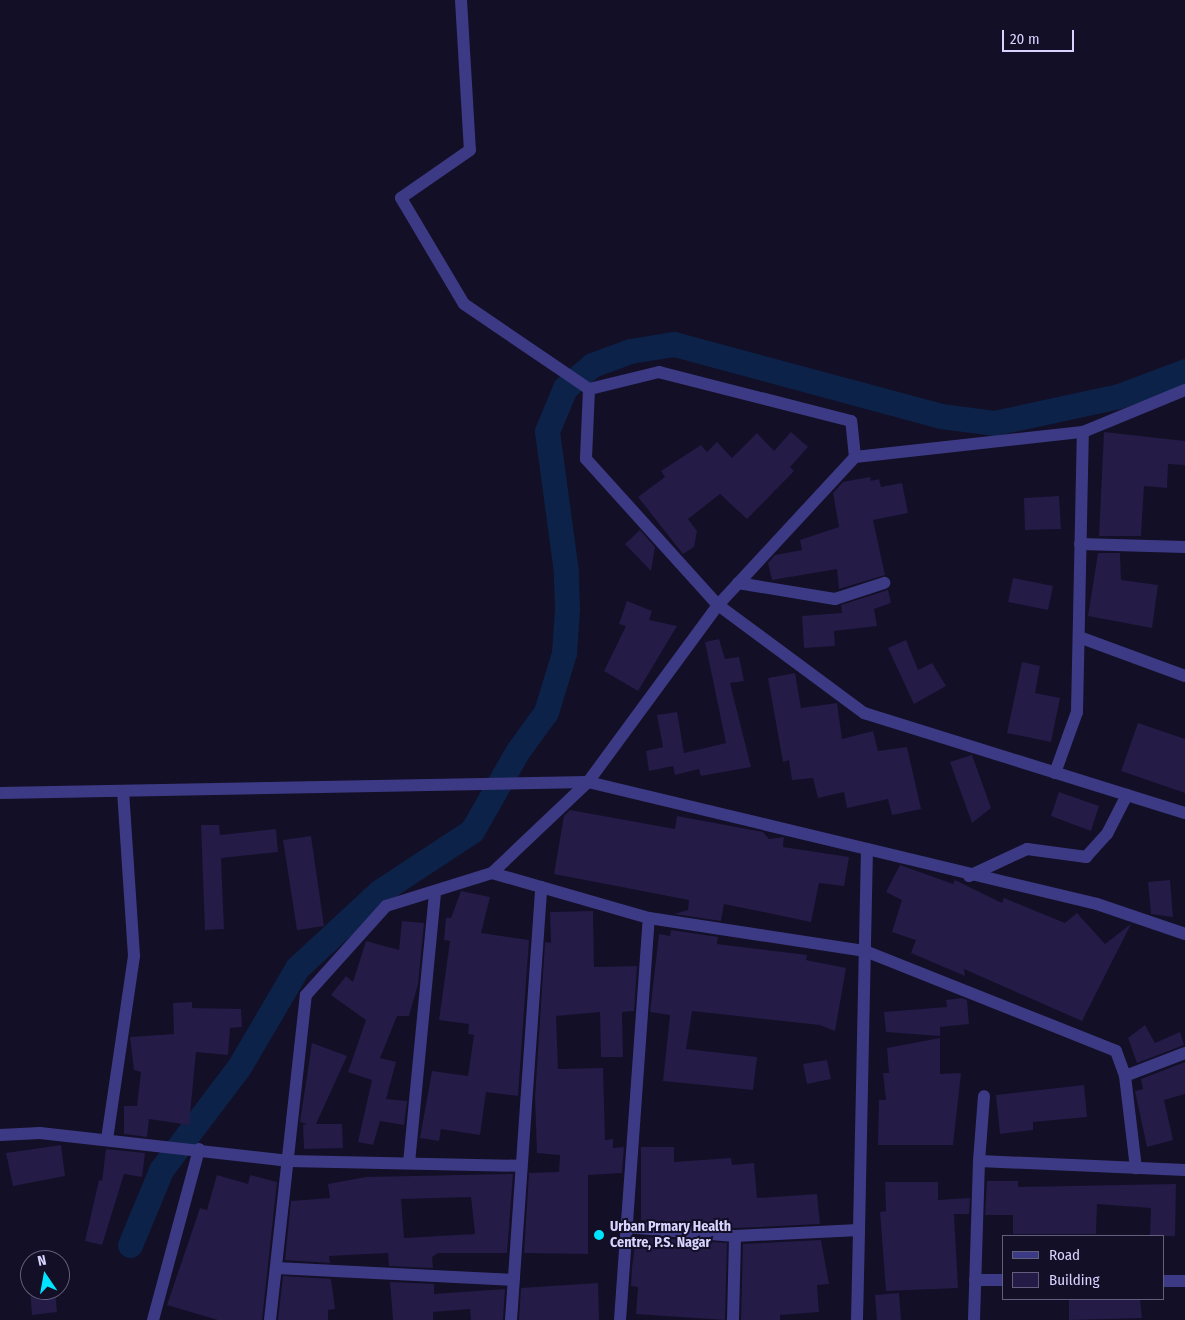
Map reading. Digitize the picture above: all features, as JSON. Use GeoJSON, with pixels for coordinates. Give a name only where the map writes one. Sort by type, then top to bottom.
{"type":"FeatureCollection","features":[{"type":"Feature","properties":{"kind":"street"},"geometry":{"type":"LineString","coordinates":[[461,0],[470,150],[401,198],[464,304],[588,388],[659,372],[851,421],[855,457]]}},
{"type":"Feature","properties":{"kind":"street"},"geometry":{"type":"LineString","coordinates":[[588,388],[586,459],[718,605],[864,713],[1185,813]]}},
{"type":"Feature","properties":{"kind":"street"},"geometry":{"type":"LineString","coordinates":[[270,1320],[306,996],[386,906],[492,873],[588,782],[718,605],[855,457],[1083,432],[1185,390]]}},
{"type":"Feature","properties":{"kind":"street"},"geometry":{"type":"LineString","coordinates":[[1055,773],[1077,712],[1083,432]]}},
{"type":"Feature","properties":{"kind":"street"},"geometry":{"type":"LineString","coordinates":[[1080,544],[1185,547]]}},
{"type":"Feature","properties":{"kind":"street"},"geometry":{"type":"LineString","coordinates":[[738,583],[835,599],[884,583]]}},
{"type":"Feature","properties":{"kind":"street"},"geometry":{"type":"LineString","coordinates":[[1078,637],[1185,676]]}},
{"type":"Feature","properties":{"kind":"street"},"geometry":{"type":"LineString","coordinates":[[0,793],[588,782],[867,849],[969,876],[1097,904],[1185,934]]}},
{"type":"Feature","properties":{"kind":"street"},"geometry":{"type":"LineString","coordinates":[[113,1140],[134,956],[123,791]]}},
{"type":"Feature","properties":{"kind":"street"},"geometry":{"type":"LineString","coordinates":[[969,876],[1027,849],[1086,856],[1107,834],[1127,795]]}},
{"type":"Feature","properties":{"kind":"street"},"geometry":{"type":"LineString","coordinates":[[857,1320],[867,849]]}},
{"type":"Feature","properties":{"kind":"street"},"geometry":{"type":"LineString","coordinates":[[492,873],[649,918],[864,951],[1116,1051],[1125,1076],[1136,1168]]}},
{"type":"Feature","properties":{"kind":"street"},"geometry":{"type":"LineString","coordinates":[[511,1320],[541,887]]}},
{"type":"Feature","properties":{"kind":"street"},"geometry":{"type":"LineString","coordinates":[[409,1164],[435,891]]}},
{"type":"Feature","properties":{"kind":"street"},"geometry":{"type":"LineString","coordinates":[[620,1320],[649,918]]}},
{"type":"Feature","properties":{"kind":"street"},"geometry":{"type":"LineString","coordinates":[[1125,1076],[1185,1053]]}},
{"type":"Feature","properties":{"kind":"street"},"geometry":{"type":"LineString","coordinates":[[974,1320],[979,1162],[984,1096]]}},
{"type":"Feature","properties":{"kind":"street"},"geometry":{"type":"LineString","coordinates":[[0,1135],[113,1140],[289,1161],[521,1166]]}},
{"type":"Feature","properties":{"kind":"street"},"geometry":{"type":"LineString","coordinates":[[153,1320],[198,1149]]}},
{"type":"Feature","properties":{"kind":"street"},"geometry":{"type":"LineString","coordinates":[[979,1162],[1185,1170]]}},
{"type":"Feature","properties":{"kind":"street"},"geometry":{"type":"LineString","coordinates":[[626,1227],[735,1236],[858,1230]]}},
{"type":"Feature","properties":{"kind":"street"},"geometry":{"type":"LineString","coordinates":[[733,1320],[735,1236]]}},
{"type":"Feature","properties":{"kind":"street"},"geometry":{"type":"LineString","coordinates":[[276,1268],[514,1280]]}},
{"type":"Feature","properties":{"kind":"street"},"geometry":{"type":"LineString","coordinates":[[975,1280],[1002,1280]]}},
{"type":"Feature","properties":{"kind":"street"},"geometry":{"type":"LineString","coordinates":[[1165,1281],[1185,1281]]}},
{"type":"Feature","properties":{"kind":"building"},"geometry":{"type":"Polygon","coordinates":[[[791,432],[808,447],[790,467],[794,471],[747,519],[720,494],[688,519],[697,531],[694,547],[683,554],[638,497],[665,477],[661,471],[701,445],[707,452],[717,442],[732,458],[757,433],[774,451],[791,432]]]}},
{"type":"Feature","properties":{"kind":"building"},"geometry":{"type":"Polygon","coordinates":[[[1104,432],[1185,441],[1185,465],[1168,464],[1167,488],[1144,486],[1141,536],[1099,536],[1104,432]]]}},
{"type":"Feature","properties":{"kind":"building"},"geometry":{"type":"Polygon","coordinates":[[[870,477],[871,481],[879,479],[881,487],[902,483],[908,513],[873,520],[885,575],[839,589],[837,569],[772,580],[768,563],[775,555],[802,550],[800,540],[839,527],[833,493],[843,482],[870,477]]]}},
{"type":"Feature","properties":{"kind":"building"},"geometry":{"type":"Polygon","coordinates":[[[1059,496],[1061,529],[1025,530],[1024,498],[1059,496]]]}},
{"type":"Feature","properties":{"kind":"building"},"geometry":{"type":"Polygon","coordinates":[[[640,530],[655,547],[651,571],[625,544],[640,530]]]}},
{"type":"Feature","properties":{"kind":"building"},"geometry":{"type":"Polygon","coordinates":[[[1098,553],[1120,553],[1121,580],[1158,585],[1152,628],[1088,616],[1098,553]]]}},
{"type":"Feature","properties":{"kind":"building"},"geometry":{"type":"Polygon","coordinates":[[[1013,578],[1053,586],[1048,610],[1008,602],[1013,578]]]}},
{"type":"Feature","properties":{"kind":"building"},"geometry":{"type":"Polygon","coordinates":[[[888,590],[891,603],[874,609],[877,626],[834,631],[835,646],[804,648],[802,616],[842,613],[841,605],[888,590]]]}},
{"type":"Feature","properties":{"kind":"building"},"geometry":{"type":"Polygon","coordinates":[[[627,601],[652,611],[649,620],[677,626],[638,691],[604,671],[626,626],[619,624],[627,601]]]}},
{"type":"Feature","properties":{"kind":"building"},"geometry":{"type":"Polygon","coordinates":[[[719,639],[725,659],[739,657],[744,681],[730,683],[751,767],[701,776],[699,769],[675,775],[673,766],[649,771],[646,751],[663,747],[657,715],[677,712],[684,753],[726,743],[705,642],[719,639]]]}},
{"type":"Feature","properties":{"kind":"building"},"geometry":{"type":"Polygon","coordinates":[[[906,640],[918,670],[932,663],[946,686],[914,704],[888,648],[906,640]]]}},
{"type":"Feature","properties":{"kind":"building"},"geometry":{"type":"Polygon","coordinates":[[[1022,662],[1040,666],[1035,693],[1060,698],[1051,742],[1007,733],[1022,662]]]}},
{"type":"Feature","properties":{"kind":"building"},"geometry":{"type":"Polygon","coordinates":[[[795,673],[801,708],[837,703],[842,739],[873,731],[878,751],[907,747],[921,809],[892,815],[888,799],[847,808],[844,792],[818,798],[813,778],[792,780],[789,760],[783,762],[768,678],[795,673]]]}},
{"type":"Feature","properties":{"kind":"building"},"geometry":{"type":"Polygon","coordinates":[[[1138,723],[1185,739],[1185,793],[1121,771],[1138,723]]]}},
{"type":"Feature","properties":{"kind":"building"},"geometry":{"type":"Polygon","coordinates":[[[972,755],[991,808],[972,823],[950,762],[972,755]]]}},
{"type":"Feature","properties":{"kind":"building"},"geometry":{"type":"Polygon","coordinates":[[[1059,792],[1099,806],[1091,831],[1051,816],[1059,792]]]}},
{"type":"Feature","properties":{"kind":"building"},"geometry":{"type":"Polygon","coordinates":[[[570,810],[675,829],[677,816],[763,832],[769,839],[784,837],[783,847],[849,857],[844,886],[819,883],[811,922],[724,904],[721,921],[674,914],[688,910],[689,900],[554,874],[564,816],[570,810]]]}},
{"type":"Feature","properties":{"kind":"building"},"geometry":{"type":"Polygon","coordinates":[[[201,825],[219,825],[220,835],[276,829],[278,852],[221,858],[224,929],[205,930],[201,825]]]}},
{"type":"Feature","properties":{"kind":"building"},"geometry":{"type":"Polygon","coordinates":[[[311,836],[324,926],[297,930],[283,840],[311,836]]]}},
{"type":"Feature","properties":{"kind":"building"},"geometry":{"type":"Polygon","coordinates":[[[900,865],[953,884],[955,880],[1002,903],[1004,898],[1065,923],[1077,913],[1105,944],[1131,924],[1082,1021],[964,969],[965,976],[911,953],[916,940],[892,932],[902,900],[886,892],[900,865]]]}},
{"type":"Feature","properties":{"kind":"building"},"geometry":{"type":"Polygon","coordinates":[[[1170,880],[1173,917],[1151,914],[1148,882],[1170,880]]]}},
{"type":"Feature","properties":{"kind":"building"},"geometry":{"type":"Polygon","coordinates":[[[461,891],[490,897],[481,933],[529,940],[518,1096],[486,1092],[480,1135],[441,1129],[439,1141],[420,1138],[432,1071],[468,1076],[474,1035],[468,1034],[469,1024],[439,1020],[450,941],[444,940],[446,918],[451,918],[461,891]]]}},
{"type":"Feature","properties":{"kind":"building"},"geometry":{"type":"Polygon","coordinates":[[[593,911],[594,967],[637,966],[634,1011],[622,1012],[623,1057],[601,1057],[600,1012],[556,1016],[558,1069],[603,1068],[605,1140],[613,1139],[613,1148],[624,1147],[622,1173],[588,1175],[588,1254],[524,1253],[529,1173],[559,1172],[560,1155],[537,1153],[535,1098],[545,942],[551,943],[550,912],[593,911]]]}},
{"type":"Feature","properties":{"kind":"building"},"geometry":{"type":"Polygon","coordinates":[[[402,921],[424,923],[418,984],[409,1016],[397,1016],[380,1058],[396,1062],[386,1099],[407,1101],[404,1125],[380,1121],[373,1145],[358,1142],[372,1080],[348,1072],[366,1020],[331,995],[346,976],[353,982],[366,941],[399,950],[402,921]]]}},
{"type":"Feature","properties":{"kind":"building"},"geometry":{"type":"Polygon","coordinates":[[[671,930],[718,937],[717,944],[807,955],[806,960],[846,968],[835,1031],[820,1025],[692,1011],[686,1049],[757,1057],[753,1090],[663,1081],[670,1015],[650,1012],[659,934],[670,936],[671,930]]]}},
{"type":"Feature","properties":{"kind":"building"},"geometry":{"type":"Polygon","coordinates":[[[962,998],[967,1000],[969,1024],[940,1027],[940,1036],[886,1032],[884,1012],[947,1007],[946,1000],[962,998]]]}},
{"type":"Feature","properties":{"kind":"building"},"geometry":{"type":"Polygon","coordinates":[[[192,1002],[192,1008],[241,1009],[242,1027],[230,1028],[228,1055],[196,1052],[189,1125],[149,1119],[147,1137],[124,1134],[124,1106],[137,1106],[141,1072],[134,1070],[130,1037],[174,1034],[173,1003],[192,1002]]]}},
{"type":"Feature","properties":{"kind":"building"},"geometry":{"type":"Polygon","coordinates":[[[1145,1025],[1155,1043],[1180,1032],[1184,1045],[1137,1063],[1128,1038],[1145,1025]]]}},
{"type":"Feature","properties":{"kind":"building"},"geometry":{"type":"Polygon","coordinates":[[[940,1038],[940,1074],[961,1073],[953,1145],[878,1145],[879,1100],[886,1100],[883,1073],[889,1073],[887,1048],[940,1038]]]}},
{"type":"Feature","properties":{"kind":"building"},"geometry":{"type":"Polygon","coordinates":[[[312,1043],[347,1056],[316,1124],[342,1124],[343,1148],[304,1149],[303,1125],[307,1124],[300,1122],[312,1043]]]}},
{"type":"Feature","properties":{"kind":"building"},"geometry":{"type":"Polygon","coordinates":[[[827,1060],[831,1079],[807,1084],[803,1064],[827,1060]]]}},
{"type":"Feature","properties":{"kind":"building"},"geometry":{"type":"Polygon","coordinates":[[[1185,1062],[1185,1094],[1164,1100],[1173,1140],[1147,1147],[1135,1091],[1143,1089],[1141,1079],[1185,1062]]]}},
{"type":"Feature","properties":{"kind":"building"},"geometry":{"type":"Polygon","coordinates":[[[1084,1085],[1087,1117],[1033,1122],[1033,1130],[1000,1134],[996,1095],[1084,1085]]]}},
{"type":"Feature","properties":{"kind":"building"},"geometry":{"type":"Polygon","coordinates":[[[61,1145],[65,1176],[13,1186],[6,1153],[61,1145]]]}},
{"type":"Feature","properties":{"kind":"building"},"geometry":{"type":"Polygon","coordinates":[[[641,1147],[674,1147],[674,1162],[731,1158],[732,1165],[754,1163],[757,1198],[817,1194],[820,1224],[735,1228],[641,1220],[641,1147]]]}},
{"type":"Feature","properties":{"kind":"building"},"geometry":{"type":"Polygon","coordinates":[[[106,1149],[145,1153],[142,1177],[124,1174],[102,1245],[85,1241],[99,1180],[102,1181],[106,1149]]]}},
{"type":"Feature","properties":{"kind":"building"},"geometry":{"type":"Polygon","coordinates":[[[513,1174],[507,1253],[438,1253],[432,1257],[433,1268],[389,1266],[388,1253],[329,1256],[330,1263],[285,1260],[291,1201],[330,1198],[328,1184],[366,1177],[513,1174]],[[471,1197],[401,1199],[404,1238],[475,1234],[471,1197]]]}},
{"type":"Feature","properties":{"kind":"building"},"geometry":{"type":"Polygon","coordinates":[[[217,1175],[248,1184],[250,1175],[277,1182],[262,1320],[218,1320],[167,1305],[200,1208],[207,1210],[217,1175]]]}},
{"type":"Feature","properties":{"kind":"building"},"geometry":{"type":"Polygon","coordinates":[[[987,1181],[1018,1181],[1018,1187],[1176,1184],[1175,1236],[1150,1235],[1151,1208],[1097,1204],[1096,1234],[1013,1234],[1013,1215],[985,1215],[987,1181]]]}},
{"type":"Feature","properties":{"kind":"building"},"geometry":{"type":"Polygon","coordinates":[[[885,1182],[938,1182],[938,1200],[970,1198],[969,1214],[954,1214],[958,1288],[886,1291],[880,1212],[886,1211],[885,1182]]]}},
{"type":"Feature","properties":{"kind":"building"},"geometry":{"type":"Polygon","coordinates":[[[643,1237],[727,1243],[725,1320],[636,1314],[638,1287],[631,1286],[632,1267],[636,1239],[643,1237]]]}},
{"type":"Feature","properties":{"kind":"building"},"geometry":{"type":"Polygon","coordinates":[[[821,1240],[829,1284],[817,1285],[819,1312],[780,1315],[780,1320],[741,1320],[743,1244],[821,1240]]]}},
{"type":"Feature","properties":{"kind":"building"},"geometry":{"type":"Polygon","coordinates":[[[283,1276],[331,1279],[335,1309],[328,1310],[328,1320],[278,1320],[283,1276]]]}},
{"type":"Feature","properties":{"kind":"building"},"geometry":{"type":"Polygon","coordinates":[[[390,1282],[434,1284],[434,1294],[505,1289],[503,1320],[471,1320],[470,1309],[433,1312],[433,1320],[393,1320],[390,1282]]]}},
{"type":"Feature","properties":{"kind":"building"},"geometry":{"type":"Polygon","coordinates":[[[598,1283],[599,1320],[519,1320],[521,1288],[598,1283]]]}},
{"type":"Feature","properties":{"kind":"building"},"geometry":{"type":"Polygon","coordinates":[[[899,1293],[901,1320],[877,1320],[875,1295],[899,1293]]]}},
{"type":"Feature","properties":{"kind":"building"},"geometry":{"type":"Polygon","coordinates":[[[31,1300],[56,1300],[57,1312],[32,1315],[31,1300]]]}},
{"type":"Feature","properties":{"kind":"building"},"geometry":{"type":"Polygon","coordinates":[[[1069,1300],[1140,1300],[1142,1318],[1069,1320],[1069,1300]]]}},
{"type":"Feature","properties":{"kind":"waterway"},"geometry":{"type":"LineString","coordinates":[[130,1245],[161,1170],[239,1067],[297,968],[379,892],[472,831],[517,752],[546,712],[564,653],[567,609],[566,572],[547,431],[565,388],[592,365],[630,351],[674,344],[941,416],[994,423],[1119,396],[1185,371]]}},
{"type":"Feature","properties":{"kind":"place","name":"Urban Prmary Health Centre, P.S. Nagar"},"geometry":{"type":"Point","coordinates":[599,1235]}}]}
